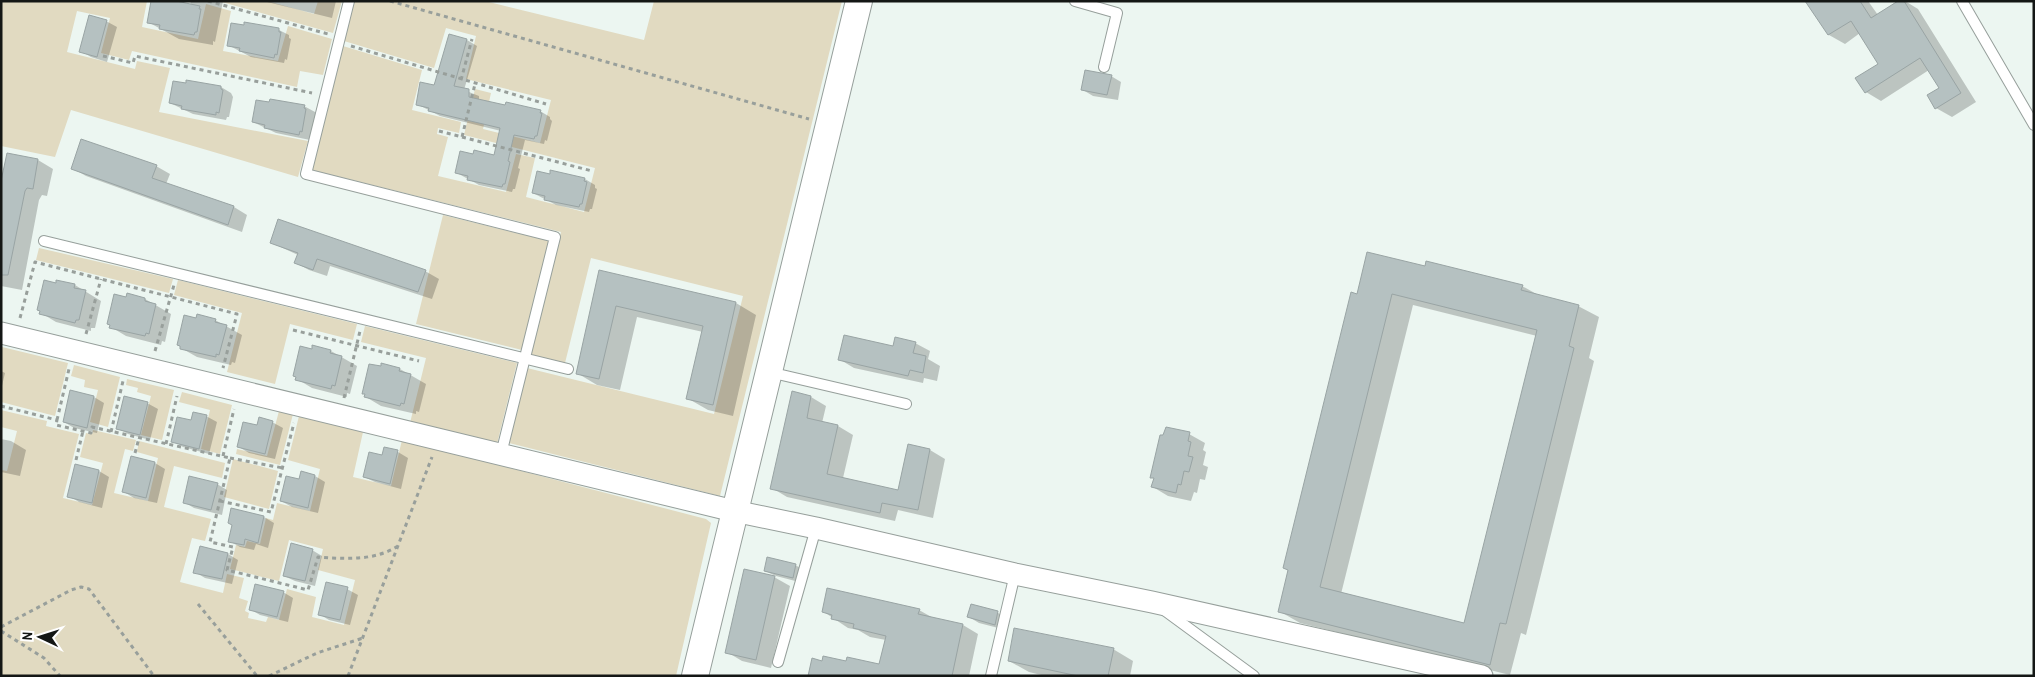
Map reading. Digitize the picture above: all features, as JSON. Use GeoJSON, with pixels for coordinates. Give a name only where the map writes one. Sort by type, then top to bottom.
{"type":"FeatureCollection","features":[{"type":"Feature","properties":{"kind":"street"},"geometry":{"type":"LineString","coordinates":[[695,676],[859,1]]}},
{"type":"Feature","properties":{"kind":"street"},"geometry":{"type":"LineString","coordinates":[[8,334],[734,511],[1482,676]]}},
{"type":"Feature","properties":{"kind":"lane"},"geometry":{"type":"LineString","coordinates":[[349,1],[306,174],[555,238],[501,454]]}},
{"type":"Feature","properties":{"kind":"lane"},"geometry":{"type":"LineString","coordinates":[[1075,1],[1117,13],[1104,67]]}},
{"type":"Feature","properties":{"kind":"lane"},"geometry":{"type":"LineString","coordinates":[[1962,1],[2034,125]]}},
{"type":"Feature","properties":{"kind":"lane"},"geometry":{"type":"LineString","coordinates":[[44,240],[568,369]]}},
{"type":"Feature","properties":{"kind":"lane"},"geometry":{"type":"LineString","coordinates":[[768,371],[906,404]]}},
{"type":"Feature","properties":{"kind":"lane"},"geometry":{"type":"LineString","coordinates":[[778,662],[816,528]]}},
{"type":"Feature","properties":{"kind":"lane"},"geometry":{"type":"LineString","coordinates":[[991,676],[1015,574]]}},
{"type":"Feature","properties":{"kind":"lane"},"geometry":{"type":"LineString","coordinates":[[1152,602],[1254,676]]}},
{"type":"Feature","properties":{"kind":"path"},"geometry":{"type":"LineString","coordinates":[[208,1],[339,40],[461,80],[546,104]]}},
{"type":"Feature","properties":{"kind":"path"},"geometry":{"type":"LineString","coordinates":[[390,1],[829,124]]}},
{"type":"Feature","properties":{"kind":"path"},"geometry":{"type":"LineString","coordinates":[[461,80],[472,39]]}},
{"type":"Feature","properties":{"kind":"path"},"geometry":{"type":"LineString","coordinates":[[103,56],[133,64],[135,56],[325,96]]}},
{"type":"Feature","properties":{"kind":"path"},"geometry":{"type":"LineString","coordinates":[[462,137],[475,84]]}},
{"type":"Feature","properties":{"kind":"path"},"geometry":{"type":"LineString","coordinates":[[439,131],[592,171]]}},
{"type":"Feature","properties":{"kind":"path"},"geometry":{"type":"LineString","coordinates":[[8,334],[35,262],[237,314],[218,386]]}},
{"type":"Feature","properties":{"kind":"path"},"geometry":{"type":"LineString","coordinates":[[150,369],[177,273]]}},
{"type":"Feature","properties":{"kind":"path"},"geometry":{"type":"LineString","coordinates":[[101,279],[56,425],[91,432],[92,428],[282,468]]}},
{"type":"Feature","properties":{"kind":"path"},"geometry":{"type":"LineString","coordinates":[[340,415],[363,319]]}},
{"type":"Feature","properties":{"kind":"path"},"geometry":{"type":"LineString","coordinates":[[293,330],[419,361]]}},
{"type":"Feature","properties":{"kind":"path"},"geometry":{"type":"LineString","coordinates":[[111,432],[127,363]]}},
{"type":"Feature","properties":{"kind":"path"},"geometry":{"type":"LineString","coordinates":[[166,444],[182,377]]}},
{"type":"Feature","properties":{"kind":"path"},"geometry":{"type":"LineString","coordinates":[[220,501],[271,512],[299,405]]}},
{"type":"Feature","properties":{"kind":"path"},"geometry":{"type":"LineString","coordinates":[[1,406],[57,420]]}},
{"type":"Feature","properties":{"kind":"path"},"geometry":{"type":"LineString","coordinates":[[223,456],[234,409]]}},
{"type":"Feature","properties":{"kind":"path"},"geometry":{"type":"LineString","coordinates":[[76,460],[83,431]]}},
{"type":"Feature","properties":{"kind":"path"},"geometry":{"type":"LineString","coordinates":[[134,453],[139,438]]}},
{"type":"Feature","properties":{"kind":"path"},"geometry":{"type":"LineString","coordinates":[[348,676],[438,439]]}},
{"type":"Feature","properties":{"kind":"path"},"geometry":{"type":"LineString","coordinates":[[230,458],[210,542],[233,547],[228,570],[308,590],[318,558],[349,559],[367,557],[388,552],[398,546]]}},
{"type":"Feature","properties":{"kind":"path"},"geometry":{"type":"LineString","coordinates":[[1,627],[71,590],[80,587],[89,589],[154,676]]}},
{"type":"Feature","properties":{"kind":"path"},"geometry":{"type":"LineString","coordinates":[[198,604],[257,676]]}},
{"type":"Feature","properties":{"kind":"path"},"geometry":{"type":"LineString","coordinates":[[1,631],[44,658],[60,676]]}},
{"type":"Feature","properties":{"kind":"path"},"geometry":{"type":"LineString","coordinates":[[269,676],[317,653],[363,638]]}},
{"type":"Feature","properties":{"kind":"shaded area"},"geometry":{"type":"Polygon","coordinates":[[[1,1],[147,1],[142,27],[198,39],[206,4],[231,11],[223,51],[278,61],[288,26],[332,39],[323,75],[300,71],[297,87],[132,51],[129,60],[101,53],[110,18],[77,11],[67,52],[135,69],[137,61],[170,68],[159,112],[308,141],[298,177],[71,110],[55,157],[1,146],[1,1]]]}},
{"type":"Feature","properties":{"kind":"shaded area"},"geometry":{"type":"Polygon","coordinates":[[[218,1],[267,1],[314,14],[318,1],[342,1],[333,33],[218,1]]]}},
{"type":"Feature","properties":{"kind":"shaded area"},"geometry":{"type":"Polygon","coordinates":[[[354,1],[485,1],[644,40],[654,1],[842,1],[720,496],[509,443],[527,368],[714,414],[743,296],[591,258],[565,363],[531,355],[561,232],[312,170],[343,46],[422,70],[412,110],[461,122],[459,133],[438,128],[437,134],[448,137],[438,176],[506,192],[516,154],[535,158],[526,197],[584,212],[595,168],[464,135],[475,89],[491,93],[483,129],[540,143],[551,100],[466,79],[476,36],[446,28],[434,68],[344,41],[354,1]]]}},
{"type":"Feature","properties":{"kind":"shaded area"},"geometry":{"type":"Polygon","coordinates":[[[443,215],[549,241],[522,350],[416,324],[443,215]]]}},
{"type":"Feature","properties":{"kind":"shaded area"},"geometry":{"type":"Polygon","coordinates":[[[39,248],[173,279],[169,293],[36,260],[39,248]]]}},
{"type":"Feature","properties":{"kind":"shaded area"},"geometry":{"type":"Polygon","coordinates":[[[178,280],[357,324],[353,340],[290,324],[275,384],[227,372],[242,313],[174,295],[178,280]]]}},
{"type":"Feature","properties":{"kind":"shaded area"},"geometry":{"type":"Polygon","coordinates":[[[365,326],[517,363],[497,444],[410,423],[426,358],[361,342],[365,326]]]}},
{"type":"Feature","properties":{"kind":"shaded area"},"geometry":{"type":"Polygon","coordinates":[[[2,347],[68,363],[55,416],[1,402],[2,347]]]}},
{"type":"Feature","properties":{"kind":"shaded area"},"geometry":{"type":"Polygon","coordinates":[[[74,365],[120,377],[108,427],[90,422],[98,390],[84,387],[85,380],[71,376],[74,365]]]}},
{"type":"Feature","properties":{"kind":"shaded area"},"geometry":{"type":"Polygon","coordinates":[[[127,379],[174,390],[162,440],[141,435],[151,396],[137,392],[138,388],[126,385],[127,379]]]}},
{"type":"Feature","properties":{"kind":"shaded area"},"geometry":{"type":"Polygon","coordinates":[[[182,392],[232,405],[220,454],[201,449],[210,410],[179,402],[182,392]]]}},
{"type":"Feature","properties":{"kind":"shaded area"},"geometry":{"type":"Polygon","coordinates":[[[1,410],[47,421],[46,426],[79,434],[63,498],[92,505],[103,463],[80,457],[86,433],[92,434],[93,430],[136,440],[133,451],[125,449],[114,493],[148,501],[158,458],[137,452],[139,441],[225,463],[222,478],[174,466],[164,507],[211,519],[205,541],[192,538],[180,582],[223,593],[227,574],[244,578],[239,598],[248,601],[245,611],[249,613],[248,618],[266,622],[268,617],[279,620],[287,589],[316,597],[312,617],[344,625],[355,580],[318,570],[323,549],[289,540],[279,581],[230,569],[236,545],[245,547],[247,541],[260,544],[266,518],[273,520],[277,503],[310,511],[320,469],[288,460],[299,416],[363,432],[353,477],[391,486],[402,440],[706,519],[711,523],[676,676],[1,676],[1,470],[7,471],[17,431],[1,427],[1,410]]]}},
{"type":"Feature","properties":{"kind":"shaded area"},"geometry":{"type":"Polygon","coordinates":[[[279,411],[293,414],[280,465],[236,454],[237,449],[267,456],[279,411]]]}},
{"type":"Feature","properties":{"kind":"shaded area"},"geometry":{"type":"Polygon","coordinates":[[[233,459],[278,471],[269,509],[224,497],[233,459]]]}},
{"type":"Feature","properties":{"kind":"building"},"geometry":{"type":"Polygon","coordinates":[[[151,1],[176,1],[200,6],[197,32],[194,35],[159,29],[160,25],[147,23],[151,1]]]}},
{"type":"Feature","properties":{"kind":"building"},"geometry":{"type":"Polygon","coordinates":[[[1805,1],[1860,1],[1871,18],[1898,1],[1904,1],[1961,93],[1935,109],[1927,95],[1939,88],[1920,58],[1865,93],[1855,78],[1878,64],[1851,21],[1828,35],[1805,1]]]}},
{"type":"Feature","properties":{"kind":"building"},"geometry":{"type":"Polygon","coordinates":[[[89,15],[107,20],[97,57],[79,52],[89,15]]]}},
{"type":"Feature","properties":{"kind":"building"},"geometry":{"type":"Polygon","coordinates":[[[244,22],[279,28],[279,32],[281,32],[277,55],[275,54],[274,58],[239,51],[240,48],[227,46],[231,23],[244,25],[244,22]]]}},
{"type":"Feature","properties":{"kind":"building"},"geometry":{"type":"Polygon","coordinates":[[[449,34],[467,39],[454,86],[469,89],[469,97],[505,105],[506,102],[541,110],[537,136],[534,139],[514,135],[505,184],[502,187],[467,180],[468,176],[455,173],[460,151],[473,154],[474,150],[494,155],[500,128],[428,111],[429,108],[416,105],[420,82],[434,85],[449,34]]]}},
{"type":"Feature","properties":{"kind":"building"},"geometry":{"type":"Polygon","coordinates":[[[1085,70],[1112,75],[1107,95],[1081,90],[1085,70]]]}},
{"type":"Feature","properties":{"kind":"building"},"geometry":{"type":"Polygon","coordinates":[[[186,80],[221,86],[223,90],[219,113],[216,112],[216,115],[181,109],[182,106],[169,103],[173,81],[186,83],[186,80]]]}},
{"type":"Feature","properties":{"kind":"building"},"geometry":{"type":"Polygon","coordinates":[[[270,99],[305,105],[302,132],[300,131],[299,135],[264,128],[265,125],[252,122],[256,100],[269,102],[270,99]]]}},
{"type":"Feature","properties":{"kind":"building"},"geometry":{"type":"Polygon","coordinates":[[[81,139],[157,165],[152,178],[234,206],[228,225],[71,169],[81,139]]]}},
{"type":"Feature","properties":{"kind":"building"},"geometry":{"type":"Polygon","coordinates":[[[7,153],[38,159],[33,189],[27,188],[25,191],[8,275],[1,275],[1,181],[7,153]]]}},
{"type":"Feature","properties":{"kind":"building"},"geometry":{"type":"Polygon","coordinates":[[[550,170],[585,178],[584,181],[587,182],[582,204],[579,207],[544,200],[545,196],[532,193],[537,171],[550,174],[550,170]]]}},
{"type":"Feature","properties":{"kind":"building"},"geometry":{"type":"Polygon","coordinates":[[[278,219],[426,270],[418,292],[317,259],[313,270],[294,263],[298,253],[270,243],[278,219]]]}},
{"type":"Feature","properties":{"kind":"building"},"geometry":{"type":"Polygon","coordinates":[[[1367,252],[1425,266],[1426,261],[1523,285],[1521,290],[1579,305],[1569,346],[1574,348],[1506,624],[1500,623],[1490,665],[1278,612],[1288,570],[1283,568],[1351,292],[1357,294],[1367,252]],[[1392,294],[1320,587],[1464,623],[1537,330],[1392,294]]]}},
{"type":"Feature","properties":{"kind":"building"},"geometry":{"type":"Polygon","coordinates":[[[599,270],[736,302],[713,405],[686,399],[703,326],[616,306],[599,379],[576,374],[599,270]]]}},
{"type":"Feature","properties":{"kind":"building"},"geometry":{"type":"Polygon","coordinates":[[[44,280],[56,283],[56,280],[75,284],[74,288],[86,290],[79,320],[76,320],[75,323],[39,314],[40,311],[37,310],[44,280]]]}},
{"type":"Feature","properties":{"kind":"building"},"geometry":{"type":"Polygon","coordinates":[[[127,293],[145,298],[145,301],[156,304],[149,334],[146,333],[145,336],[109,328],[110,325],[107,324],[114,294],[126,297],[127,293]]]}},
{"type":"Feature","properties":{"kind":"building"},"geometry":{"type":"Polygon","coordinates":[[[197,314],[216,319],[215,322],[227,325],[219,355],[216,354],[216,357],[180,349],[180,346],[177,345],[184,315],[196,318],[197,314]]]}},
{"type":"Feature","properties":{"kind":"building"},"geometry":{"type":"Polygon","coordinates":[[[844,335],[893,346],[895,337],[916,342],[913,353],[926,356],[923,373],[910,370],[908,376],[838,360],[844,335]]]}},
{"type":"Feature","properties":{"kind":"building"},"geometry":{"type":"Polygon","coordinates":[[[312,345],[331,350],[330,353],[342,356],[335,386],[332,385],[331,389],[295,380],[296,377],[293,376],[300,346],[312,349],[312,345]]]}},
{"type":"Feature","properties":{"kind":"building"},"geometry":{"type":"Polygon","coordinates":[[[381,363],[400,368],[399,371],[411,374],[404,404],[401,403],[400,406],[364,397],[365,394],[362,394],[369,364],[381,366],[381,363]]]}},
{"type":"Feature","properties":{"kind":"building"},"geometry":{"type":"Polygon","coordinates":[[[70,390],[94,396],[87,428],[63,422],[70,390]]]}},
{"type":"Feature","properties":{"kind":"building"},"geometry":{"type":"Polygon","coordinates":[[[792,391],[811,396],[807,418],[838,425],[827,474],[898,490],[908,444],[930,449],[918,510],[882,503],[880,513],[770,489],[792,391]]]}},
{"type":"Feature","properties":{"kind":"building"},"geometry":{"type":"Polygon","coordinates":[[[124,396],[148,402],[140,435],[116,429],[124,396]]]}},
{"type":"Feature","properties":{"kind":"building"},"geometry":{"type":"Polygon","coordinates":[[[193,412],[207,415],[199,449],[171,442],[177,417],[191,420],[193,412]]]}},
{"type":"Feature","properties":{"kind":"building"},"geometry":{"type":"Polygon","coordinates":[[[259,417],[273,421],[265,454],[237,447],[243,422],[257,425],[259,417]]]}},
{"type":"Feature","properties":{"kind":"building"},"geometry":{"type":"Polygon","coordinates":[[[1166,427],[1190,432],[1188,441],[1191,442],[1188,456],[1193,457],[1189,472],[1184,471],[1181,485],[1178,484],[1176,493],[1151,487],[1154,478],[1150,478],[1160,435],[1163,435],[1166,427]]]}},
{"type":"Feature","properties":{"kind":"building"},"geometry":{"type":"Polygon","coordinates":[[[384,447],[398,450],[390,484],[363,477],[369,452],[382,455],[384,447]]]}},
{"type":"Feature","properties":{"kind":"building"},"geometry":{"type":"Polygon","coordinates":[[[131,456],[155,462],[146,498],[122,492],[131,456]]]}},
{"type":"Feature","properties":{"kind":"building"},"geometry":{"type":"Polygon","coordinates":[[[75,464],[99,470],[92,503],[67,497],[75,464]]]}},
{"type":"Feature","properties":{"kind":"building"},"geometry":{"type":"Polygon","coordinates":[[[301,471],[315,475],[308,508],[280,501],[286,476],[299,479],[301,471]]]}},
{"type":"Feature","properties":{"kind":"building"},"geometry":{"type":"Polygon","coordinates":[[[189,476],[218,483],[211,510],[183,503],[189,476]]]}},
{"type":"Feature","properties":{"kind":"building"},"geometry":{"type":"Polygon","coordinates":[[[231,508],[264,516],[258,543],[245,539],[244,545],[228,542],[232,525],[228,523],[231,508]]]}},
{"type":"Feature","properties":{"kind":"building"},"geometry":{"type":"Polygon","coordinates":[[[291,543],[313,549],[305,581],[283,576],[291,543]]]}},
{"type":"Feature","properties":{"kind":"building"},"geometry":{"type":"Polygon","coordinates":[[[200,546],[228,553],[222,579],[193,573],[200,546]]]}},
{"type":"Feature","properties":{"kind":"building"},"geometry":{"type":"Polygon","coordinates":[[[767,557],[796,564],[793,578],[764,571],[767,557]]]}},
{"type":"Feature","properties":{"kind":"building"},"geometry":{"type":"Polygon","coordinates":[[[744,569],[775,576],[756,660],[725,653],[744,569]]]}},
{"type":"Feature","properties":{"kind":"building"},"geometry":{"type":"Polygon","coordinates":[[[326,582],[348,587],[340,620],[318,615],[326,582]]]}},
{"type":"Feature","properties":{"kind":"building"},"geometry":{"type":"Polygon","coordinates":[[[255,584],[284,591],[277,617],[249,610],[255,584]]]}},
{"type":"Feature","properties":{"kind":"building"},"geometry":{"type":"Polygon","coordinates":[[[827,588],[920,609],[918,614],[963,624],[952,676],[808,676],[812,658],[822,661],[823,656],[846,661],[847,657],[879,664],[886,636],[853,628],[854,624],[831,619],[832,615],[822,612],[827,588]]]}},
{"type":"Feature","properties":{"kind":"building"},"geometry":{"type":"Polygon","coordinates":[[[971,604],[998,611],[995,625],[967,617],[971,604]]]}},
{"type":"Feature","properties":{"kind":"building"},"geometry":{"type":"Polygon","coordinates":[[[1014,628],[1114,648],[1108,676],[1078,676],[1008,661],[1014,628]]]}}]}
